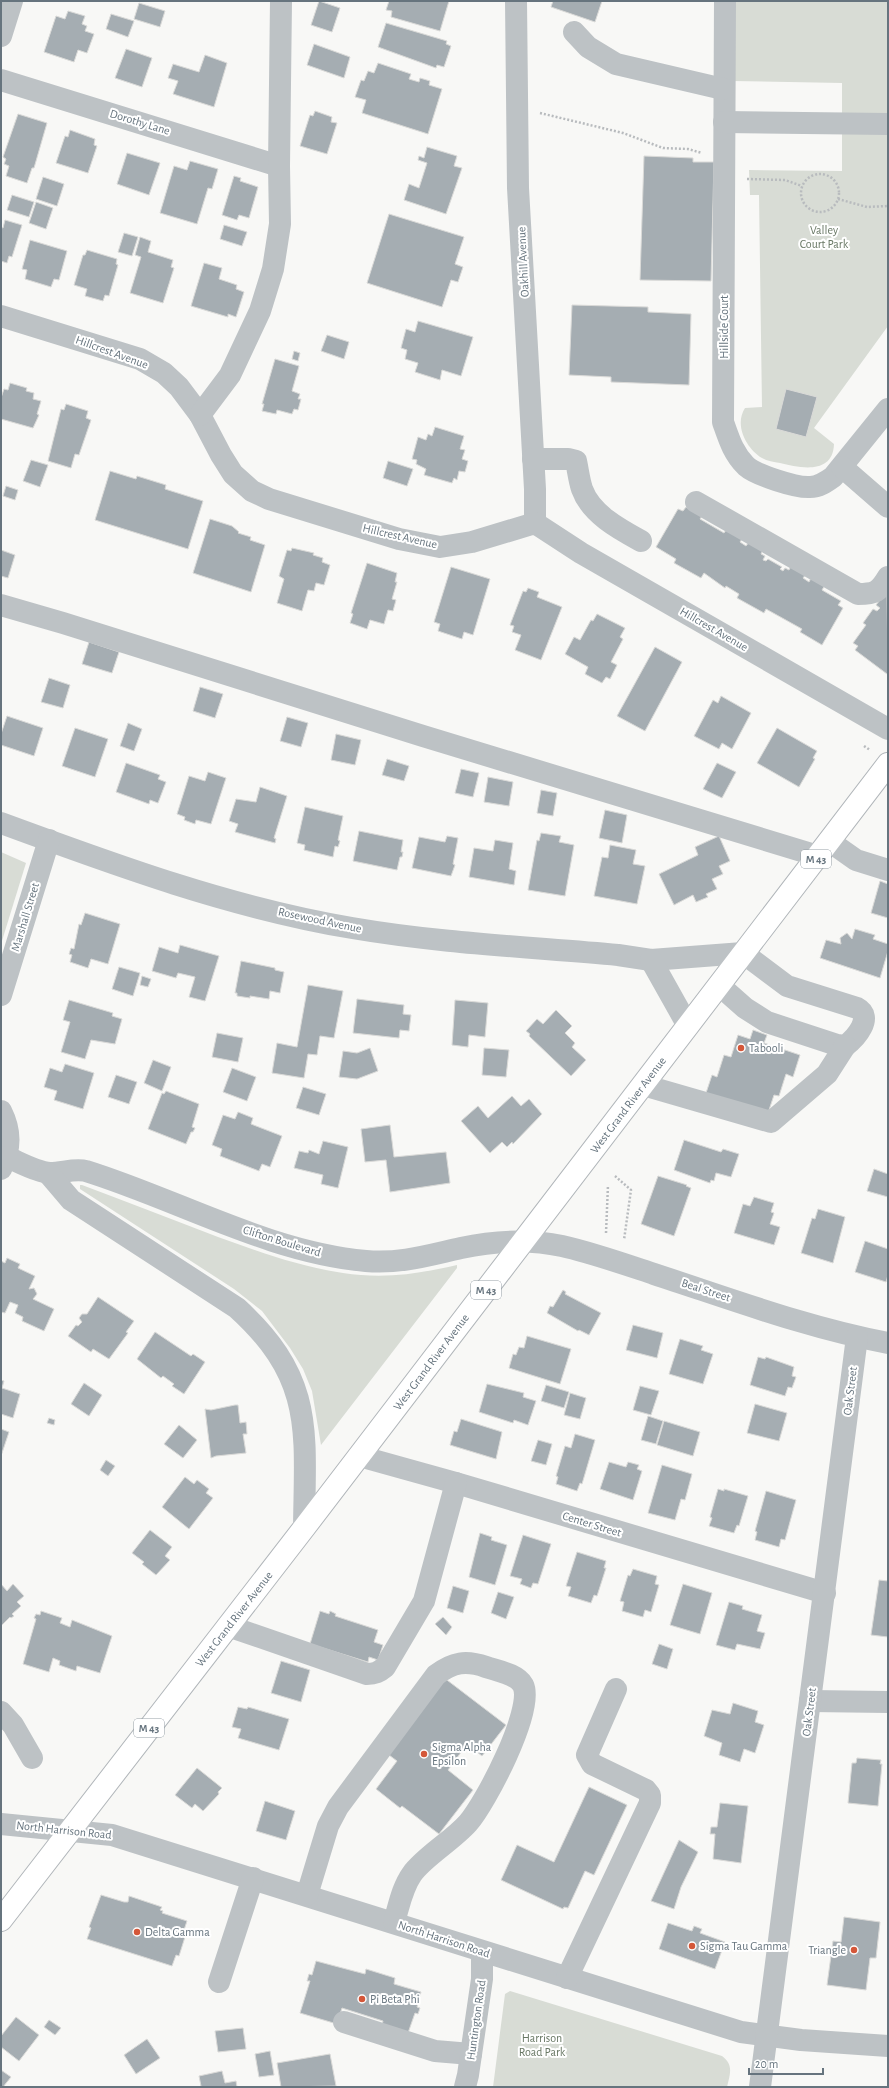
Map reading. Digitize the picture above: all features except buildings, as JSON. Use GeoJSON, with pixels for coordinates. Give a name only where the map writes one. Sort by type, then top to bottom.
{"type":"FeatureCollection","features":[{"type":"Feature","properties":{"kind":"main road","name":"West Grand River Avenue"},"geometry":{"type":"LineString","coordinates":[[1,1920],[304,1528],[888,764]]}},
{"type":"Feature","properties":{"kind":"street"},"geometry":{"type":"LineString","coordinates":[[1,36],[12,1]]}},
{"type":"Feature","properties":{"kind":"street"},"geometry":{"type":"LineString","coordinates":[[200,415],[230,375],[260,311],[271,276],[280,224],[279,166],[281,1]]}},
{"type":"Feature","properties":{"kind":"street","name":"Oakhill Avenue"},"geometry":{"type":"LineString","coordinates":[[516,1],[518,188],[533,459],[535,523]]}},
{"type":"Feature","properties":{"kind":"street","name":"Hillside Court"},"geometry":{"type":"LineString","coordinates":[[725,1],[723,89],[723,422],[732,449],[747,467],[778,481],[798,486],[811,487],[824,484],[842,467],[887,411]]}},
{"type":"Feature","properties":{"kind":"street"},"geometry":{"type":"LineString","coordinates":[[574,32],[588,46],[616,64],[723,89]]}},
{"type":"Feature","properties":{"kind":"street","name":"Dorothy Lane"},"geometry":{"type":"LineString","coordinates":[[1,80],[279,166]]}},
{"type":"Feature","properties":{"kind":"street"},"geometry":{"type":"LineString","coordinates":[[724,122],[888,124]]}},
{"type":"Feature","properties":{"kind":"street","name":"Hillcrest Avenue"},"geometry":{"type":"LineString","coordinates":[[1,316],[140,359],[164,373],[179,387],[200,415],[221,455],[242,483],[252,491],[286,506],[399,539],[440,547],[472,542],[535,523],[581,553],[888,729]]}},
{"type":"Feature","properties":{"kind":"street"},"geometry":{"type":"LineString","coordinates":[[533,459],[568,459],[576,461],[582,490],[590,502],[614,526],[641,541]]}},
{"type":"Feature","properties":{"kind":"street"},"geometry":{"type":"LineString","coordinates":[[842,467],[888,507]]}},
{"type":"Feature","properties":{"kind":"street"},"geometry":{"type":"LineString","coordinates":[[696,502],[858,594],[871,594],[881,588],[888,577]]}},
{"type":"Feature","properties":{"kind":"street"},"geometry":{"type":"LineString","coordinates":[[1,606],[63,623],[423,736],[824,848],[888,870]]}},
{"type":"Feature","properties":{"kind":"street","name":"Rosewood Avenue"},"geometry":{"type":"LineString","coordinates":[[1,823],[138,872],[223,898],[351,928],[402,935],[618,955],[651,960],[743,953]]}},
{"type":"Feature","properties":{"kind":"street","name":"Marshall Street"},"geometry":{"type":"LineString","coordinates":[[1,995],[49,840]]}},
{"type":"Feature","properties":{"kind":"street"},"geometry":{"type":"LineString","coordinates":[[643,1085],[771,1122],[827,1074],[846,1046],[853,1041],[865,1020],[865,1016],[862,1011],[787,986],[743,953]]}},
{"type":"Feature","properties":{"kind":"street"},"geometry":{"type":"LineString","coordinates":[[651,960],[688,1026]]}},
{"type":"Feature","properties":{"kind":"street"},"geometry":{"type":"LineString","coordinates":[[719,985],[745,1008],[767,1022],[846,1046]]}},
{"type":"Feature","properties":{"kind":"street"},"geometry":{"type":"LineString","coordinates":[[1,1111],[7,1124],[10,1141],[4,1163]]}},
{"type":"Feature","properties":{"kind":"street","name":"Clifton Boulevard"},"geometry":{"type":"LineString","coordinates":[[4,1163],[48,1173],[83,1170],[262,1237],[338,1257],[368,1261],[424,1258],[462,1248],[523,1241]]}},
{"type":"Feature","properties":{"kind":"street","name":"Clifton Boulevard"},"geometry":{"type":"LineString","coordinates":[[48,1173],[71,1200],[237,1308],[258,1327],[277,1353],[290,1375],[301,1409],[305,1436],[304,1528]]}},
{"type":"Feature","properties":{"kind":"street","name":"Beal Street"},"geometry":{"type":"LineString","coordinates":[[523,1241],[561,1246],[614,1261],[857,1337],[888,1343]]}},
{"type":"Feature","properties":{"kind":"street","name":"Oak Street"},"geometry":{"type":"LineString","coordinates":[[760,2087],[857,1337]]}},
{"type":"Feature","properties":{"kind":"street","name":"Center Street"},"geometry":{"type":"LineString","coordinates":[[359,1456],[456,1483],[825,1593]]}},
{"type":"Feature","properties":{"kind":"street"},"geometry":{"type":"LineString","coordinates":[[228,1626],[367,1674],[374,1674],[385,1668],[424,1601],[456,1483]]}},
{"type":"Feature","properties":{"kind":"street"},"geometry":{"type":"LineString","coordinates":[[307,1895],[328,1826],[338,1807],[436,1676],[457,1663],[468,1662],[515,1677],[523,1684],[526,1694],[521,1721],[485,1800],[469,1822],[450,1841],[412,1873],[406,1884],[394,1922]]}},
{"type":"Feature","properties":{"kind":"street"},"geometry":{"type":"LineString","coordinates":[[567,1978],[650,1803],[650,1795],[646,1790],[592,1764],[588,1760],[587,1755],[616,1689]]}},
{"type":"Feature","properties":{"kind":"street"},"geometry":{"type":"LineString","coordinates":[[810,1701],[888,1702]]}},
{"type":"Feature","properties":{"kind":"street"},"geometry":{"type":"LineString","coordinates":[[1,1712],[13,1725],[32,1758]]}},
{"type":"Feature","properties":{"kind":"street","name":"North Harrison Road"},"geometry":{"type":"LineString","coordinates":[[1,1824],[112,1835],[394,1922],[482,1952],[741,2032],[767,2036],[888,2046]]}},
{"type":"Feature","properties":{"kind":"street"},"geometry":{"type":"LineString","coordinates":[[219,1982],[253,1878]]}},
{"type":"Feature","properties":{"kind":"street","name":"Huntington Road"},"geometry":{"type":"LineString","coordinates":[[465,2087],[482,1979],[482,1952]]}},
{"type":"Feature","properties":{"kind":"street"},"geometry":{"type":"LineString","coordinates":[[344,2022],[435,2051],[471,2054]]}},
{"type":"Feature","properties":{"kind":"path"},"geometry":{"type":"LineString","coordinates":[[536,112],[623,133],[663,148],[688,149],[724,159]]}},
{"type":"Feature","properties":{"kind":"path"},"geometry":{"type":"LineString","coordinates":[[815,173],[824,173],[833,178],[838,186],[838,199],[836,204],[829,210],[820,212],[811,210],[804,204],[801,195],[802,186],[807,178],[815,173]]}},
{"type":"Feature","properties":{"kind":"path"},"geometry":{"type":"LineString","coordinates":[[747,179],[786,180],[802,186]]}},
{"type":"Feature","properties":{"kind":"path"},"geometry":{"type":"LineString","coordinates":[[838,199],[867,207],[888,206]]}},
{"type":"Feature","properties":{"kind":"path"},"geometry":{"type":"LineString","coordinates":[[615,1176],[631,1190],[623,1241]]}},
{"type":"Feature","properties":{"kind":"path"},"geometry":{"type":"LineString","coordinates":[[606,1236],[608,1186]]}},
{"type":"Feature","properties":{"kind":"green space","name":"Valley Court Park"},"geometry":{"type":"Polygon","coordinates":[[[733,1],[888,1],[888,326],[814,428],[834,444],[832,454],[828,461],[822,465],[814,467],[797,466],[764,459],[756,454],[751,448],[743,436],[741,429],[742,415],[745,408],[762,407],[759,195],[750,195],[749,170],[842,171],[842,83],[732,81],[733,1]]]}},
{"type":"Feature","properties":{"kind":"green space"},"geometry":{"type":"Polygon","coordinates":[[[1,852],[26,863],[1,944],[1,852]]]}},
{"type":"Feature","properties":{"kind":"green space"},"geometry":{"type":"Polygon","coordinates":[[[80,1185],[253,1250],[324,1270],[361,1275],[386,1276],[422,1272],[457,1265],[457,1268],[321,1445],[312,1391],[303,1369],[290,1348],[262,1311],[234,1289],[80,1189],[80,1185]]]}},
{"type":"Feature","properties":{"kind":"green space","name":"Harrison Road Park"},"geometry":{"type":"Polygon","coordinates":[[[510,1991],[722,2056],[726,2059],[730,2066],[727,2087],[493,2087],[505,1994],[510,1991]]]}},
{"type":"Feature","properties":{"kind":"place","name":"Tabooli"},"geometry":{"type":"Point","coordinates":[741,1048]}},
{"type":"Feature","properties":{"kind":"place","name":"Sigma Alpha Epsilon"},"geometry":{"type":"Point","coordinates":[424,1754]}},
{"type":"Feature","properties":{"kind":"place","name":"Delta Gamma"},"geometry":{"type":"Point","coordinates":[137,1932]}},
{"type":"Feature","properties":{"kind":"place","name":"Sigma Tau Gamma"},"geometry":{"type":"Point","coordinates":[692,1946]}},
{"type":"Feature","properties":{"kind":"place","name":"Triangle"},"geometry":{"type":"Point","coordinates":[854,1950]}},
{"type":"Feature","properties":{"kind":"place","name":"Pi Beta Phi"},"geometry":{"type":"Point","coordinates":[362,1999]}}]}
